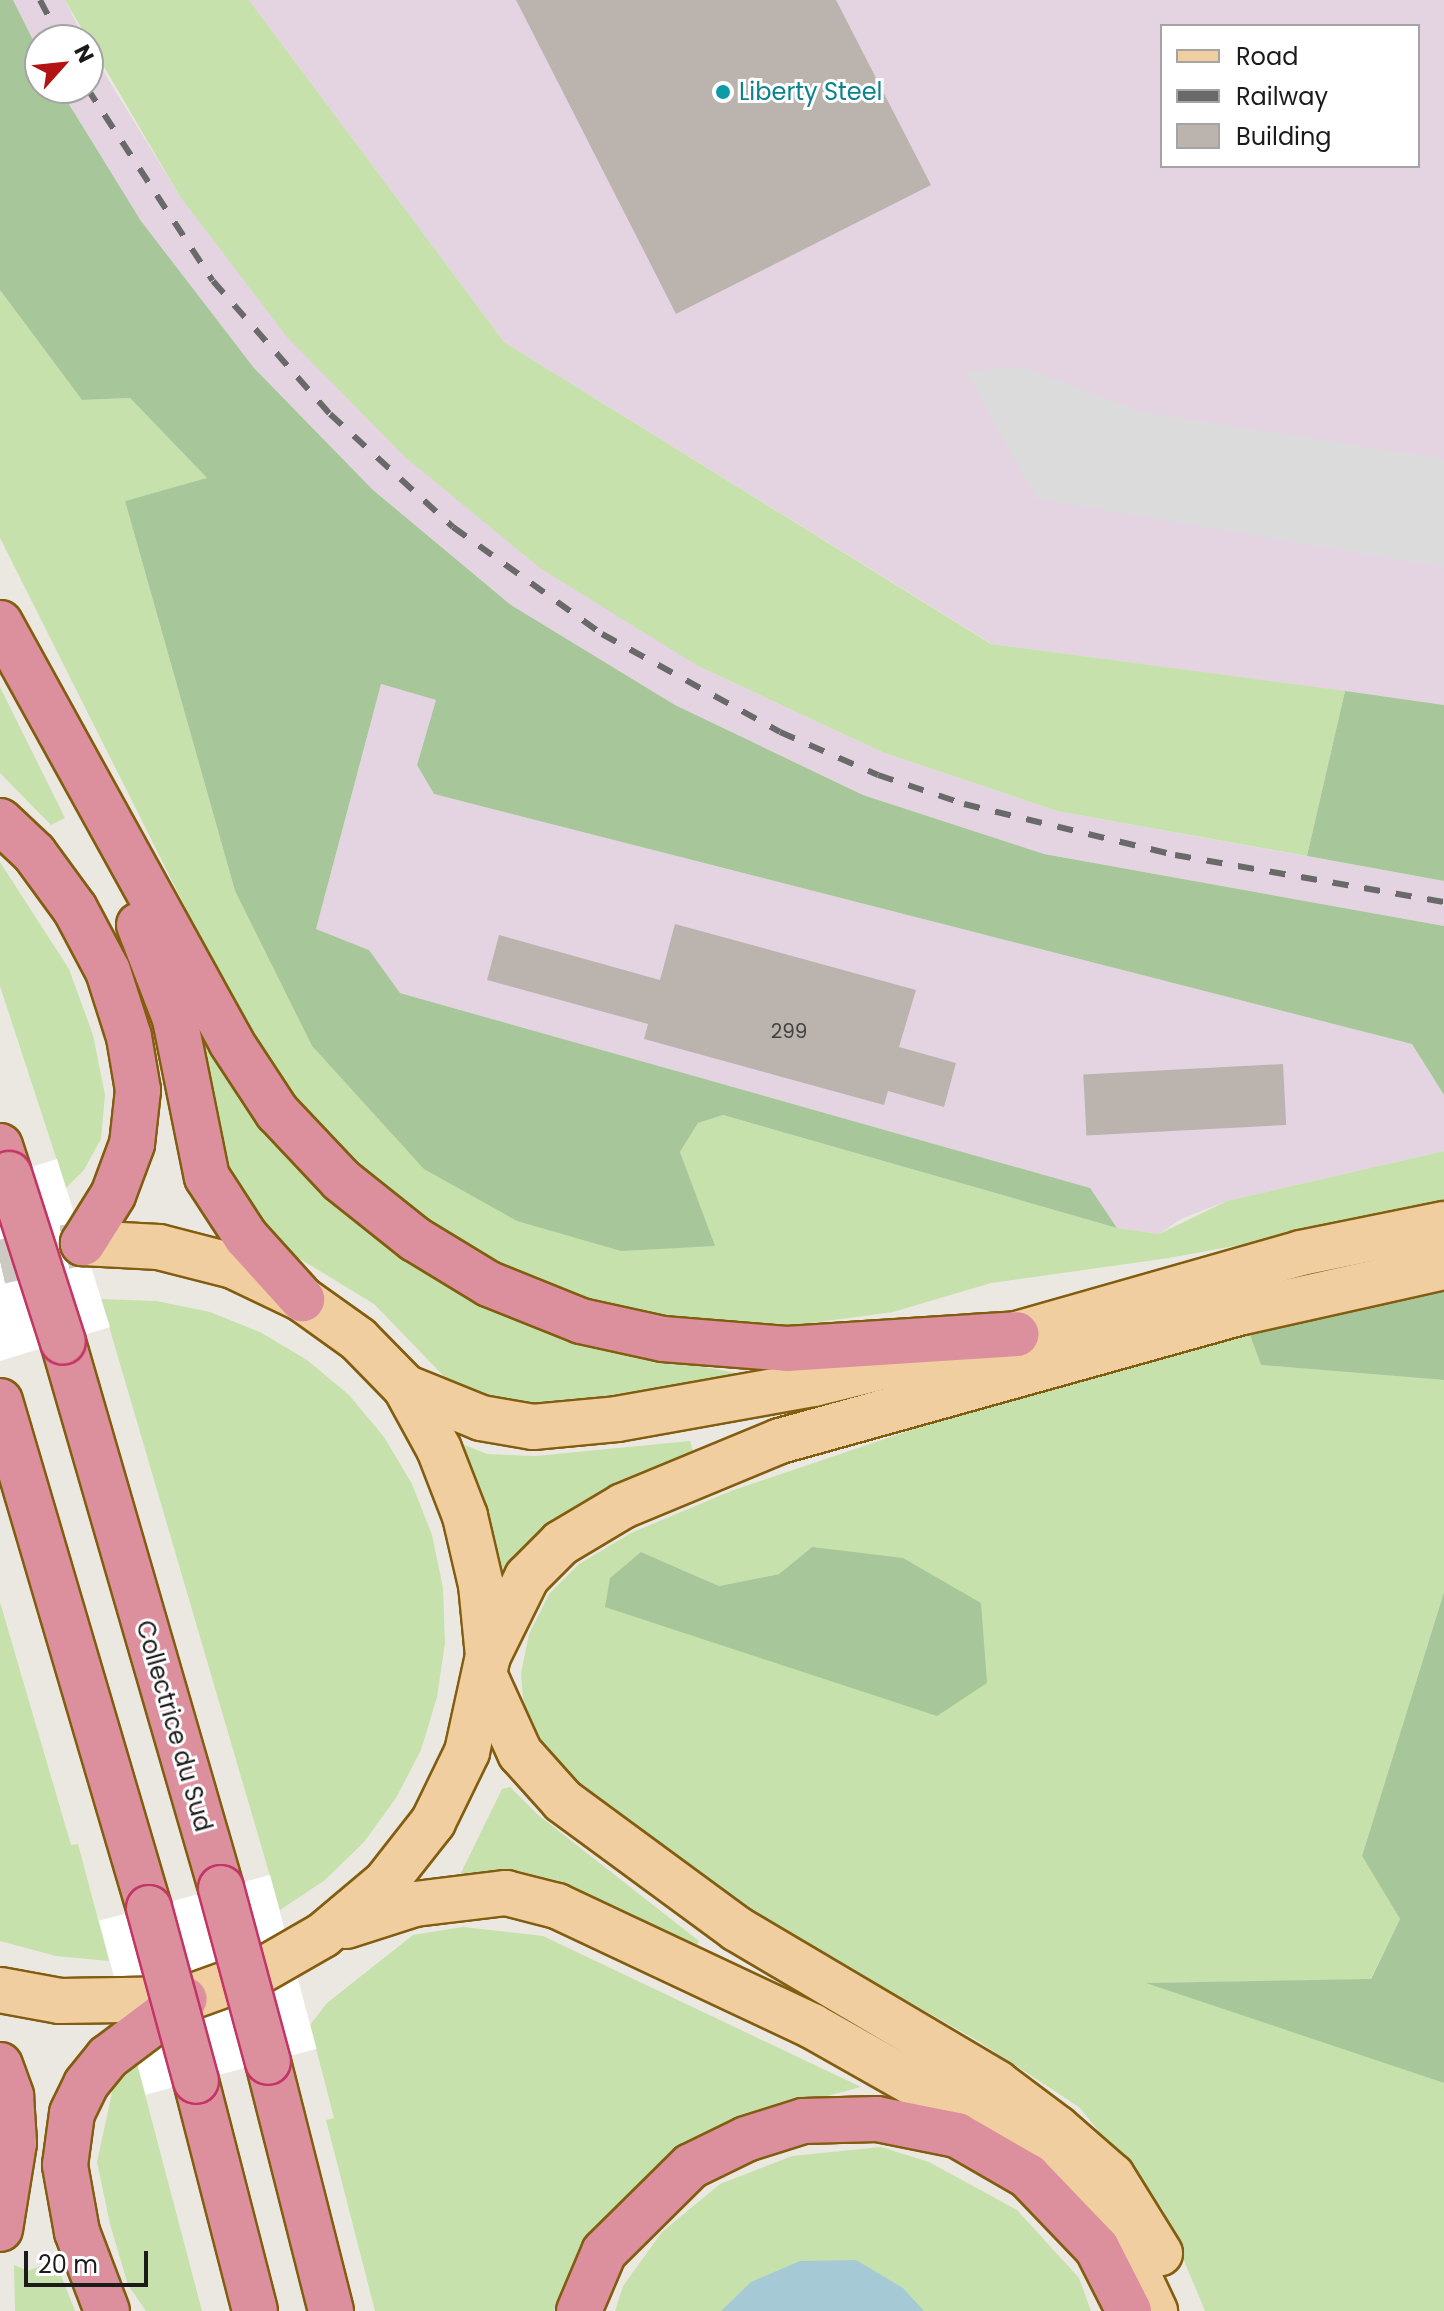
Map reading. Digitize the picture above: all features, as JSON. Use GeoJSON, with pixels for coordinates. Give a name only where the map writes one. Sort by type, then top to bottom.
{"type":"FeatureCollection","features":[{"type":"Feature","properties":{"kind":"highway"},"geometry":{"type":"LineString","coordinates":[[0,623],[231,1042],[277,1112],[341,1180],[415,1239],[502,1289],[581,1321],[663,1339],[787,1349],[1017,1334]]}},
{"type":"Feature","properties":{"kind":"highway"},"geometry":{"type":"LineString","coordinates":[[42,704],[175,1019],[207,1177],[246,1237],[302,1299]]}},
{"type":"Feature","properties":{"kind":"highway"},"geometry":{"type":"LineString","coordinates":[[0,821],[34,853],[75,909],[108,971],[129,1037],[138,1090],[132,1144],[113,1195],[83,1243]]}},
{"type":"Feature","properties":{"kind":"highway","name":"Collectrice du Sud"},"geometry":{"type":"LineString","coordinates":[[5,1160],[63,1342],[221,1888],[331,2311]]}},
{"type":"Feature","properties":{"kind":"highway"},"geometry":{"type":"LineString","coordinates":[[0,1401],[149,1908],[255,2311]]}},
{"type":"Feature","properties":{"kind":"highway"},"geometry":{"type":"LineString","coordinates":[[107,2311],[77,2232],[65,2165],[72,2113],[86,2084],[108,2057],[185,1999]]}},
{"type":"Feature","properties":{"kind":"highway"},"geometry":{"type":"LineString","coordinates":[[0,2065],[11,2096],[14,2143],[0,2229]]}},
{"type":"Feature","properties":{"kind":"highway"},"geometry":{"type":"LineString","coordinates":[[579,2311],[604,2252],[691,2166],[746,2139],[803,2121],[877,2119],[957,2135],[1028,2176],[1097,2248],[1129,2311]]}},
{"type":"Feature","properties":{"kind":"main road"},"geometry":{"type":"LineString","coordinates":[[405,1387],[481,1418],[533,1427],[617,1419],[814,1384],[1017,1334],[1301,1253],[1444,1224]]}},
{"type":"Feature","properties":{"kind":"main road"},"geometry":{"type":"LineString","coordinates":[[83,1243],[159,1247],[233,1266],[302,1299],[358,1339],[405,1387],[439,1449],[465,1516],[481,1585],[487,1666],[520,1753],[563,1801],[737,1929],[997,2083],[1112,2176],[1153,2237],[1184,2311]]}},
{"type":"Feature","properties":{"kind":"main road"},"geometry":{"type":"LineString","coordinates":[[0,1990],[60,2001],[121,2003],[185,1999],[257,1973],[325,1932],[385,1883],[433,1822],[467,1752],[487,1666],[527,1577],[561,1543],[623,1506],[780,1441],[1243,1312],[1444,1267]]}},
{"type":"Feature","properties":{"kind":"main road"},"geometry":{"type":"LineString","coordinates":[[325,1932],[462,1896],[506,1893],[557,1906],[812,2026],[1033,2151],[1121,2239],[1155,2311]]}},
{"type":"Feature","properties":{"kind":"shaded area"},"geometry":{"type":"Polygon","coordinates":[[[13,0],[65,0],[77,24],[25,24],[13,0]]]}},
{"type":"Feature","properties":{"kind":"shaded area"},"geometry":{"type":"Polygon","coordinates":[[[249,0],[1444,0],[1444,705],[992,644],[504,342],[249,0]]]}},
{"type":"Feature","properties":{"kind":"shaded area"},"geometry":{"type":"Polygon","coordinates":[[[104,72],[179,195],[698,666],[882,752],[1057,811],[1444,881],[1444,926],[1044,854],[863,795],[675,705],[511,605],[373,490],[254,368],[141,221],[69,104],[104,104],[104,72]]]}},
{"type":"Feature","properties":{"kind":"shaded area"},"geometry":{"type":"Polygon","coordinates":[[[1000,368],[1030,370],[1142,412],[1444,459],[1444,567],[1037,499],[966,372],[1000,368]]]}},
{"type":"Feature","properties":{"kind":"shaded area"},"geometry":{"type":"Polygon","coordinates":[[[381,684],[436,700],[417,765],[434,794],[1412,1044],[1444,1095],[1444,1151],[1227,1201],[1181,1219],[1159,1234],[1117,1228],[1089,1188],[400,993],[369,950],[316,929],[381,684]]]}},
{"type":"Feature","properties":{"kind":"green space"},"geometry":{"type":"Polygon","coordinates":[[[0,0],[13,0],[25,24],[24,104],[69,104],[141,221],[254,368],[373,490],[511,605],[675,705],[863,795],[1044,854],[1444,926],[1444,1095],[1412,1044],[434,794],[417,765],[436,700],[381,684],[316,929],[369,950],[400,993],[1090,1188],[1117,1228],[723,1115],[698,1123],[680,1152],[715,1246],[621,1251],[517,1221],[424,1169],[312,1046],[235,891],[125,501],[207,478],[130,398],[82,400],[0,290],[0,0]]]}},
{"type":"Feature","properties":{"kind":"green space"},"geometry":{"type":"Polygon","coordinates":[[[65,0],[249,0],[504,342],[991,644],[1345,691],[1307,856],[1057,811],[882,752],[698,666],[540,568],[405,457],[287,337],[179,195],[104,67],[104,24],[79,24],[65,0]]]}},
{"type":"Feature","properties":{"kind":"green space"},"geometry":{"type":"Polygon","coordinates":[[[0,290],[82,400],[130,398],[208,479],[125,501],[235,891],[312,1046],[424,1168],[714,1246],[680,1152],[698,1123],[723,1115],[1117,1228],[1159,1234],[1227,1201],[1444,1151],[1444,1207],[1169,1258],[991,1283],[893,1312],[796,1325],[679,1318],[595,1302],[504,1265],[430,1220],[358,1165],[296,1099],[247,1030],[0,538],[0,290]]]}},
{"type":"Feature","properties":{"kind":"green space"},"geometry":{"type":"Polygon","coordinates":[[[0,687],[65,818],[51,825],[0,773],[0,687]]]}},
{"type":"Feature","properties":{"kind":"green space"},"geometry":{"type":"Polygon","coordinates":[[[1345,691],[1444,705],[1444,881],[1307,856],[1345,691]]]}},
{"type":"Feature","properties":{"kind":"green space"},"geometry":{"type":"Polygon","coordinates":[[[0,862],[69,969],[93,1035],[105,1095],[101,1139],[84,1170],[66,1188],[0,986],[0,862]]]}},
{"type":"Feature","properties":{"kind":"green space"},"geometry":{"type":"Polygon","coordinates":[[[189,1017],[255,1115],[635,1354],[742,1374],[747,1385],[518,1412],[464,1397],[374,1304],[292,1254],[254,1220],[223,1174],[189,1017]]]}},
{"type":"Feature","properties":{"kind":"green space"},"geometry":{"type":"Polygon","coordinates":[[[1444,1291],[1444,1380],[1261,1365],[1247,1327],[1444,1291]]]}},
{"type":"Feature","properties":{"kind":"green space"},"geometry":{"type":"Polygon","coordinates":[[[101,1299],[156,1301],[210,1312],[260,1332],[307,1360],[349,1395],[384,1437],[412,1484],[432,1535],[443,1588],[445,1643],[437,1697],[421,1750],[396,1798],[364,1842],[325,1880],[280,1910],[101,1299]]]}},
{"type":"Feature","properties":{"kind":"green space"},"geometry":{"type":"Polygon","coordinates":[[[1247,1327],[1261,1365],[1444,1380],[1444,1592],[1362,1856],[1400,1919],[1370,1980],[1149,1983],[1444,2083],[1444,2311],[1205,2311],[1163,2210],[1079,2107],[978,2041],[731,1901],[565,1777],[538,1745],[524,1710],[521,1673],[529,1634],[549,1594],[579,1564],[631,1533],[731,1491],[923,1426],[1247,1327]],[[812,1547],[779,1574],[719,1586],[641,1552],[937,1716],[812,1547]]]}},
{"type":"Feature","properties":{"kind":"green space"},"geometry":{"type":"Polygon","coordinates":[[[690,1441],[693,1451],[612,1489],[501,1578],[461,1450],[465,1445],[487,1454],[535,1456],[690,1441]]]}},
{"type":"Feature","properties":{"kind":"green space"},"geometry":{"type":"Polygon","coordinates":[[[812,1547],[903,1558],[981,1603],[987,1683],[937,1716],[605,1607],[610,1578],[641,1552],[719,1586],[779,1574],[812,1547]]]}},
{"type":"Feature","properties":{"kind":"green space"},"geometry":{"type":"Polygon","coordinates":[[[1444,1592],[1444,2083],[1146,1983],[1371,1979],[1400,1919],[1362,1856],[1444,1592]]]}},
{"type":"Feature","properties":{"kind":"green space"},"geometry":{"type":"Polygon","coordinates":[[[0,1602],[71,1845],[78,1844],[109,1961],[56,1956],[0,1941],[0,1602]]]}},
{"type":"Feature","properties":{"kind":"green space"},"geometry":{"type":"Polygon","coordinates":[[[510,1787],[537,1814],[699,1941],[694,1951],[458,1879],[502,1789],[510,1787]]]}},
{"type":"Feature","properties":{"kind":"green space"},"geometry":{"type":"Polygon","coordinates":[[[463,1927],[543,1936],[861,2087],[789,2106],[665,2162],[617,2206],[579,2252],[554,2311],[375,2311],[326,2120],[334,2118],[310,2025],[327,2003],[413,1935],[463,1927]]]}},
{"type":"Feature","properties":{"kind":"green space"},"geometry":{"type":"Polygon","coordinates":[[[137,2064],[202,2311],[146,2311],[128,2285],[110,2224],[97,2162],[113,2088],[137,2064]]]}},
{"type":"Feature","properties":{"kind":"green space"},"geometry":{"type":"Polygon","coordinates":[[[881,2147],[929,2162],[1017,2210],[1079,2278],[1091,2311],[615,2311],[623,2286],[662,2232],[720,2184],[792,2156],[881,2147]]]}},
{"type":"Feature","properties":{"kind":"green space"},"geometry":{"type":"Polygon","coordinates":[[[55,2260],[75,2311],[15,2311],[14,2265],[28,2271],[55,2260]]]}},
{"type":"Feature","properties":{"kind":"water"},"geometry":{"type":"Polygon","coordinates":[[[856,2260],[903,2288],[924,2311],[721,2311],[751,2282],[800,2261],[856,2260]]]}},
{"type":"Feature","properties":{"kind":"pier"},"geometry":{"type":"Polygon","coordinates":[[[57,1159],[110,1327],[0,1361],[0,1177],[57,1159]]]}},
{"type":"Feature","properties":{"kind":"pier"},"geometry":{"type":"Polygon","coordinates":[[[270,1875],[317,2049],[146,2095],[99,1921],[270,1875]]]}},
{"type":"Feature","properties":{"kind":"building","name":"Liberty Steel"},"geometry":{"type":"Polygon","coordinates":[[[516,0],[836,0],[931,185],[676,314],[516,0]]]}},
{"type":"Feature","properties":{"kind":"building"},"geometry":{"type":"Polygon","coordinates":[[[675,924],[916,990],[899,1047],[956,1063],[944,1107],[888,1091],[884,1105],[644,1039],[648,1024],[487,980],[499,935],[660,980],[675,924]]]}},
{"type":"Feature","properties":{"kind":"building"},"geometry":{"type":"Polygon","coordinates":[[[1283,1064],[1286,1125],[1086,1135],[1083,1074],[1283,1064]]]}},
{"type":"Feature","properties":{"kind":"tunnel"},"geometry":{"type":"LineString","coordinates":[[0,1262],[83,1243]]}},
{"type":"Feature","properties":{"kind":"railway"},"geometry":{"type":"LineString","coordinates":[[40,0],[53,24]]}},
{"type":"Feature","properties":{"kind":"railway"},"geometry":{"type":"LineString","coordinates":[[97,104],[213,281],[330,414],[453,527],[602,634],[780,732],[878,775],[964,804],[1175,855],[1444,902]]}},
{"type":"Feature","properties":{"kind":"place","name":"Liberty Steel"},"geometry":{"type":"Point","coordinates":[723,92]}}]}
